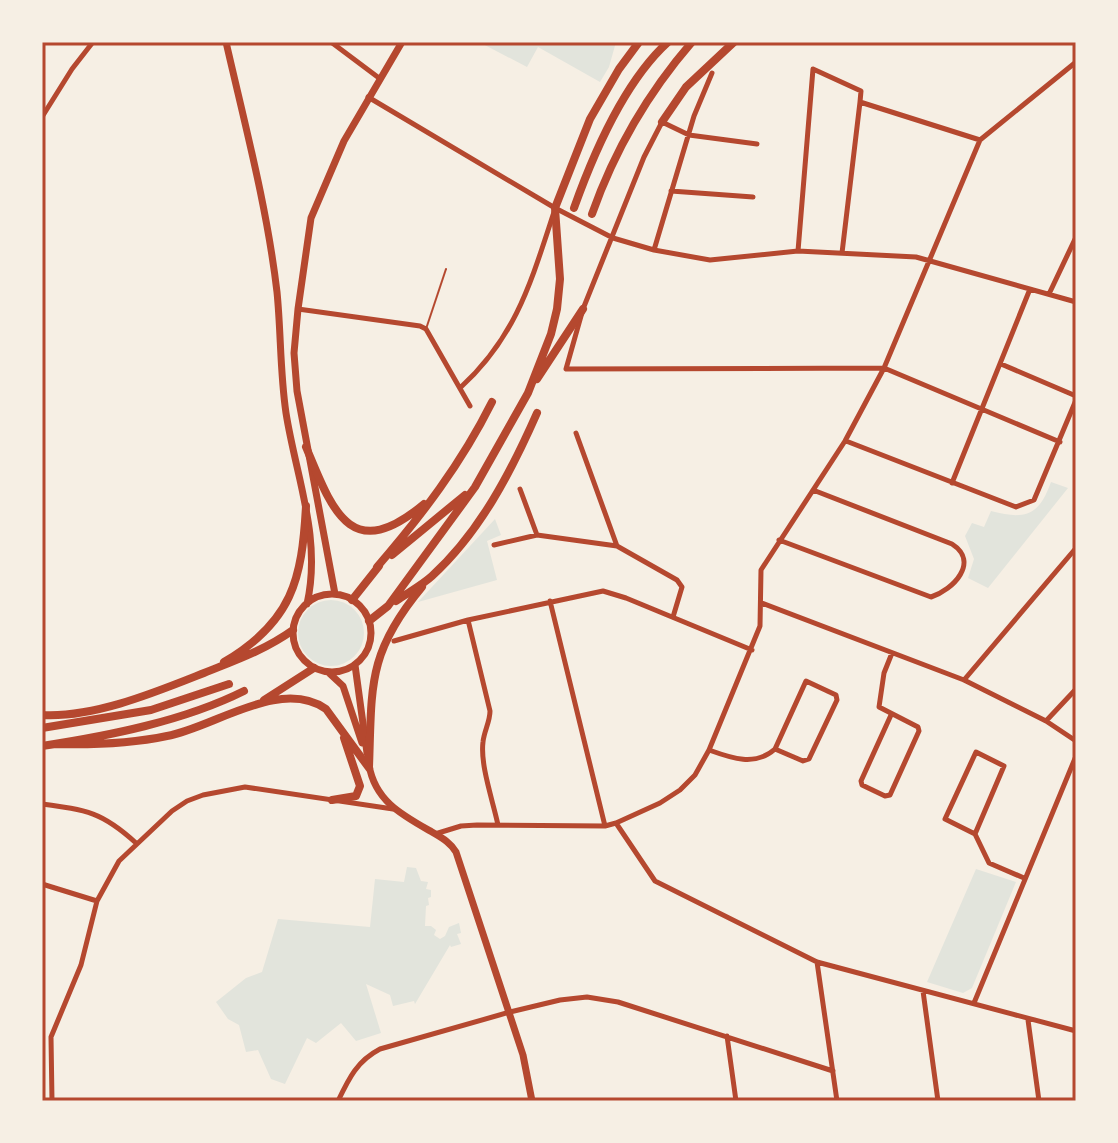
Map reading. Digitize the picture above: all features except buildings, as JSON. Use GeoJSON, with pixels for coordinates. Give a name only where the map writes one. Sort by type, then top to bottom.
{"type":"FeatureCollection","features":[{"type":"Feature","properties":{"kind":"highway"},"geometry":{"type":"LineString","coordinates":[[528,393],[551,334],[557,309],[560,279],[555,208],[590,119],[639,42]]}},
{"type":"Feature","properties":{"kind":"highway"},"geometry":{"type":"LineString","coordinates":[[574,208],[608,128],[666,42]]}},
{"type":"Feature","properties":{"kind":"highway"},"geometry":{"type":"LineString","coordinates":[[592,214],[612,162],[637,113],[692,42]]}},
{"type":"Feature","properties":{"kind":"highway"},"geometry":{"type":"LineString","coordinates":[[662,122],[686,87],[734,42]]}},
{"type":"Feature","properties":{"kind":"highway"},"geometry":{"type":"LineString","coordinates":[[388,606],[475,487],[528,393],[583,309]]}},
{"type":"Feature","properties":{"kind":"highway"},"geometry":{"type":"LineString","coordinates":[[352,600],[471,445],[492,402]]}},
{"type":"Feature","properties":{"kind":"highway"},"geometry":{"type":"LineString","coordinates":[[369,768],[372,688],[379,653],[406,606],[486,510],[509,473],[537,413]]}},
{"type":"Feature","properties":{"kind":"highway"},"geometry":{"type":"LineString","coordinates":[[306,447],[337,514],[361,529],[393,527],[434,496]]}},
{"type":"Feature","properties":{"kind":"highway"},"geometry":{"type":"LineString","coordinates":[[377,567],[475,487]]}},
{"type":"Feature","properties":{"kind":"highway"},"geometry":{"type":"LineString","coordinates":[[207,671],[252,643],[282,609],[300,571],[306,506]]}},
{"type":"Feature","properties":{"kind":"highway"},"geometry":{"type":"LineString","coordinates":[[369,621],[430,578]]}},
{"type":"Feature","properties":{"kind":"highway"},"geometry":{"type":"LineString","coordinates":[[42,715],[84,711],[126,701],[269,647],[293,630]]}},
{"type":"Feature","properties":{"kind":"highway"},"geometry":{"type":"LineString","coordinates":[[256,705],[314,668]]}},
{"type":"Feature","properties":{"kind":"highway"},"geometry":{"type":"LineString","coordinates":[[42,725],[63,725],[151,710],[229,684]]}},
{"type":"Feature","properties":{"kind":"highway"},"geometry":{"type":"LineString","coordinates":[[42,746],[161,721],[244,691]]}},
{"type":"Feature","properties":{"kind":"highway"},"geometry":{"type":"LineString","coordinates":[[55,744],[98,745],[171,736],[256,705],[286,699],[310,701],[326,709],[369,768]]}},
{"type":"Feature","properties":{"kind":"highway"},"geometry":{"type":"LineString","coordinates":[[332,800],[356,796],[360,786],[342,729]]}},
{"type":"Feature","properties":{"kind":"main road"},"geometry":{"type":"LineString","coordinates":[[226,42],[264,208],[277,291],[286,411],[306,506],[313,562],[307,604]]}},
{"type":"Feature","properties":{"kind":"main road"},"geometry":{"type":"LineString","coordinates":[[335,594],[295,375],[298,309],[311,218],[325,182],[368,97],[402,42]]}},
{"type":"Feature","properties":{"kind":"main road"},"geometry":{"type":"LineString","coordinates":[[335,594],[352,600],[363,609],[369,621],[370,642],[365,654],[355,665],[342,671],[328,672],[314,668],[298,652],[293,630],[297,616],[307,604],[320,596],[335,594]]}},
{"type":"Feature","properties":{"kind":"main road"},"geometry":{"type":"LineString","coordinates":[[355,665],[369,768]]}},
{"type":"Feature","properties":{"kind":"main road"},"geometry":{"type":"LineString","coordinates":[[328,672],[343,686],[375,788],[395,809],[446,840],[456,852],[510,1012],[532,1101]]}},
{"type":"Feature","properties":{"kind":"street"},"geometry":{"type":"LineString","coordinates":[[42,117],[93,42]]}},
{"type":"Feature","properties":{"kind":"street"},"geometry":{"type":"LineString","coordinates":[[331,42],[379,78]]}},
{"type":"Feature","properties":{"kind":"street"},"geometry":{"type":"LineString","coordinates":[[435,834],[461,826],[605,826],[680,790],[695,775],[709,750],[760,626],[761,570],[845,441],[884,368],[980,140],[1076,62]]}},
{"type":"Feature","properties":{"kind":"street"},"geometry":{"type":"LineString","coordinates":[[798,251],[813,69],[861,91],[842,253]]}},
{"type":"Feature","properties":{"kind":"street"},"geometry":{"type":"LineString","coordinates":[[654,250],[689,135],[712,73]]}},
{"type":"Feature","properties":{"kind":"street"},"geometry":{"type":"LineString","coordinates":[[368,97],[555,208],[613,238],[654,250],[710,260],[798,251],[929,260],[1076,302]]}},
{"type":"Feature","properties":{"kind":"street"},"geometry":{"type":"LineString","coordinates":[[860,102],[980,140]]}},
{"type":"Feature","properties":{"kind":"street"},"geometry":{"type":"LineString","coordinates":[[757,144],[689,135],[662,122],[644,157],[583,309],[566,369],[884,368],[1060,442]]}},
{"type":"Feature","properties":{"kind":"street"},"geometry":{"type":"LineString","coordinates":[[671,191],[753,197]]}},
{"type":"Feature","properties":{"kind":"street"},"geometry":{"type":"LineString","coordinates":[[460,388],[490,358],[521,309],[555,208]]}},
{"type":"Feature","properties":{"kind":"street"},"geometry":{"type":"LineString","coordinates":[[1049,294],[1076,237]]}},
{"type":"Feature","properties":{"kind":"street"},"geometry":{"type":"LineString","coordinates":[[952,483],[1030,289]]}},
{"type":"Feature","properties":{"kind":"street"},"geometry":{"type":"LineString","coordinates":[[298,309],[426,329],[470,406]]}},
{"type":"Feature","properties":{"kind":"street"},"geometry":{"type":"LineString","coordinates":[[845,441],[1016,507],[1034,500],[1076,398],[1001,364]]}},
{"type":"Feature","properties":{"kind":"street"},"geometry":{"type":"LineString","coordinates":[[576,433],[617,546]]}},
{"type":"Feature","properties":{"kind":"street"},"geometry":{"type":"LineString","coordinates":[[520,489],[537,535]]}},
{"type":"Feature","properties":{"kind":"street"},"geometry":{"type":"LineString","coordinates":[[779,540],[931,597],[941,594],[963,571],[965,559],[961,550],[952,544],[813,490]]}},
{"type":"Feature","properties":{"kind":"street"},"geometry":{"type":"LineString","coordinates":[[494,545],[537,535],[617,546],[677,580],[682,587],[673,617]]}},
{"type":"Feature","properties":{"kind":"street"},"geometry":{"type":"LineString","coordinates":[[964,680],[1076,548]]}},
{"type":"Feature","properties":{"kind":"street"},"geometry":{"type":"LineString","coordinates":[[394,641],[468,620],[603,591],[752,650]]}},
{"type":"Feature","properties":{"kind":"street"},"geometry":{"type":"LineString","coordinates":[[550,601],[605,826]]}},
{"type":"Feature","properties":{"kind":"street"},"geometry":{"type":"LineString","coordinates":[[762,603],[964,680],[1046,721],[1076,741]]}},
{"type":"Feature","properties":{"kind":"street"},"geometry":{"type":"LineString","coordinates":[[468,620],[490,711],[490,723],[483,741],[498,825]]}},
{"type":"Feature","properties":{"kind":"street"},"geometry":{"type":"LineString","coordinates":[[891,715],[861,781],[862,785],[888,796],[919,731],[918,727],[882,710],[879,703],[884,673],[892,653]]}},
{"type":"Feature","properties":{"kind":"street"},"geometry":{"type":"LineString","coordinates":[[709,750],[741,760],[765,756],[775,749],[806,681],[836,695],[837,700],[809,759],[803,761],[775,749]]}},
{"type":"Feature","properties":{"kind":"street"},"geometry":{"type":"LineString","coordinates":[[1046,721],[1076,689]]}},
{"type":"Feature","properties":{"kind":"street"},"geometry":{"type":"LineString","coordinates":[[975,834],[1004,766],[978,752],[974,753],[945,819],[975,834],[989,863],[1024,878]]}},
{"type":"Feature","properties":{"kind":"street"},"geometry":{"type":"LineString","coordinates":[[974,1003],[1076,756]]}},
{"type":"Feature","properties":{"kind":"street"},"geometry":{"type":"LineString","coordinates":[[52,1101],[50,1053],[55,1026],[81,965],[97,901],[113,870],[136,843],[187,801],[230,788],[261,788],[395,809]]}},
{"type":"Feature","properties":{"kind":"street"},"geometry":{"type":"LineString","coordinates":[[42,804],[95,813],[110,821],[136,843]]}},
{"type":"Feature","properties":{"kind":"street"},"geometry":{"type":"LineString","coordinates":[[616,823],[655,881],[817,962],[1076,1031]]}},
{"type":"Feature","properties":{"kind":"street"},"geometry":{"type":"LineString","coordinates":[[42,884],[97,901]]}},
{"type":"Feature","properties":{"kind":"street"},"geometry":{"type":"LineString","coordinates":[[817,962],[837,1101]]}},
{"type":"Feature","properties":{"kind":"street"},"geometry":{"type":"LineString","coordinates":[[923,991],[938,1101]]}},
{"type":"Feature","properties":{"kind":"street"},"geometry":{"type":"LineString","coordinates":[[338,1101],[351,1074],[362,1060],[380,1049],[510,1012],[576,998],[601,999],[833,1071]]}},
{"type":"Feature","properties":{"kind":"street"},"geometry":{"type":"LineString","coordinates":[[1028,1020],[1039,1101]]}},
{"type":"Feature","properties":{"kind":"street"},"geometry":{"type":"LineString","coordinates":[[727,1036],[736,1101]]}},
{"type":"Feature","properties":{"kind":"street"},"geometry":{"type":"LineString","coordinates":[[42,1047],[50,1053]]}},
{"type":"Feature","properties":{"kind":"lane"},"geometry":{"type":"LineString","coordinates":[[426,329],[446,269]]}},
{"type":"Feature","properties":{"kind":"shaded area"},"geometry":{"type":"Polygon","coordinates":[[[479,42],[616,42],[609,67],[600,82],[538,47],[527,67],[479,42]]]}},
{"type":"Feature","properties":{"kind":"shaded area"},"geometry":{"type":"Polygon","coordinates":[[[1051,482],[1068,488],[988,588],[968,578],[974,559],[965,536],[972,523],[984,527],[991,511],[1013,515],[1029,513],[1041,502],[1051,482]]]}},
{"type":"Feature","properties":{"kind":"shaded area"},"geometry":{"type":"Polygon","coordinates":[[[495,519],[501,535],[487,541],[497,580],[418,602],[495,519]]]}},
{"type":"Feature","properties":{"kind":"shaded area"},"geometry":{"type":"Polygon","coordinates":[[[337,600],[355,609],[362,620],[362,646],[355,657],[344,664],[325,666],[312,661],[303,652],[298,627],[303,614],[312,605],[337,600]]]}},
{"type":"Feature","properties":{"kind":"shaded area"},"geometry":{"type":"Polygon","coordinates":[[[407,867],[416,868],[421,881],[428,882],[426,889],[431,890],[425,926],[436,930],[434,935],[440,939],[449,927],[459,923],[461,933],[457,934],[461,944],[450,945],[415,1004],[414,1001],[393,1006],[390,995],[366,984],[381,1033],[356,1041],[341,1023],[316,1043],[307,1038],[285,1084],[271,1079],[258,1050],[246,1052],[239,1025],[228,1019],[216,1002],[246,978],[262,972],[278,919],[370,927],[375,879],[404,882],[407,867]]]}},
{"type":"Feature","properties":{"kind":"shaded area"},"geometry":{"type":"Polygon","coordinates":[[[976,869],[1016,882],[972,988],[963,993],[927,982],[976,869]]]}}]}
